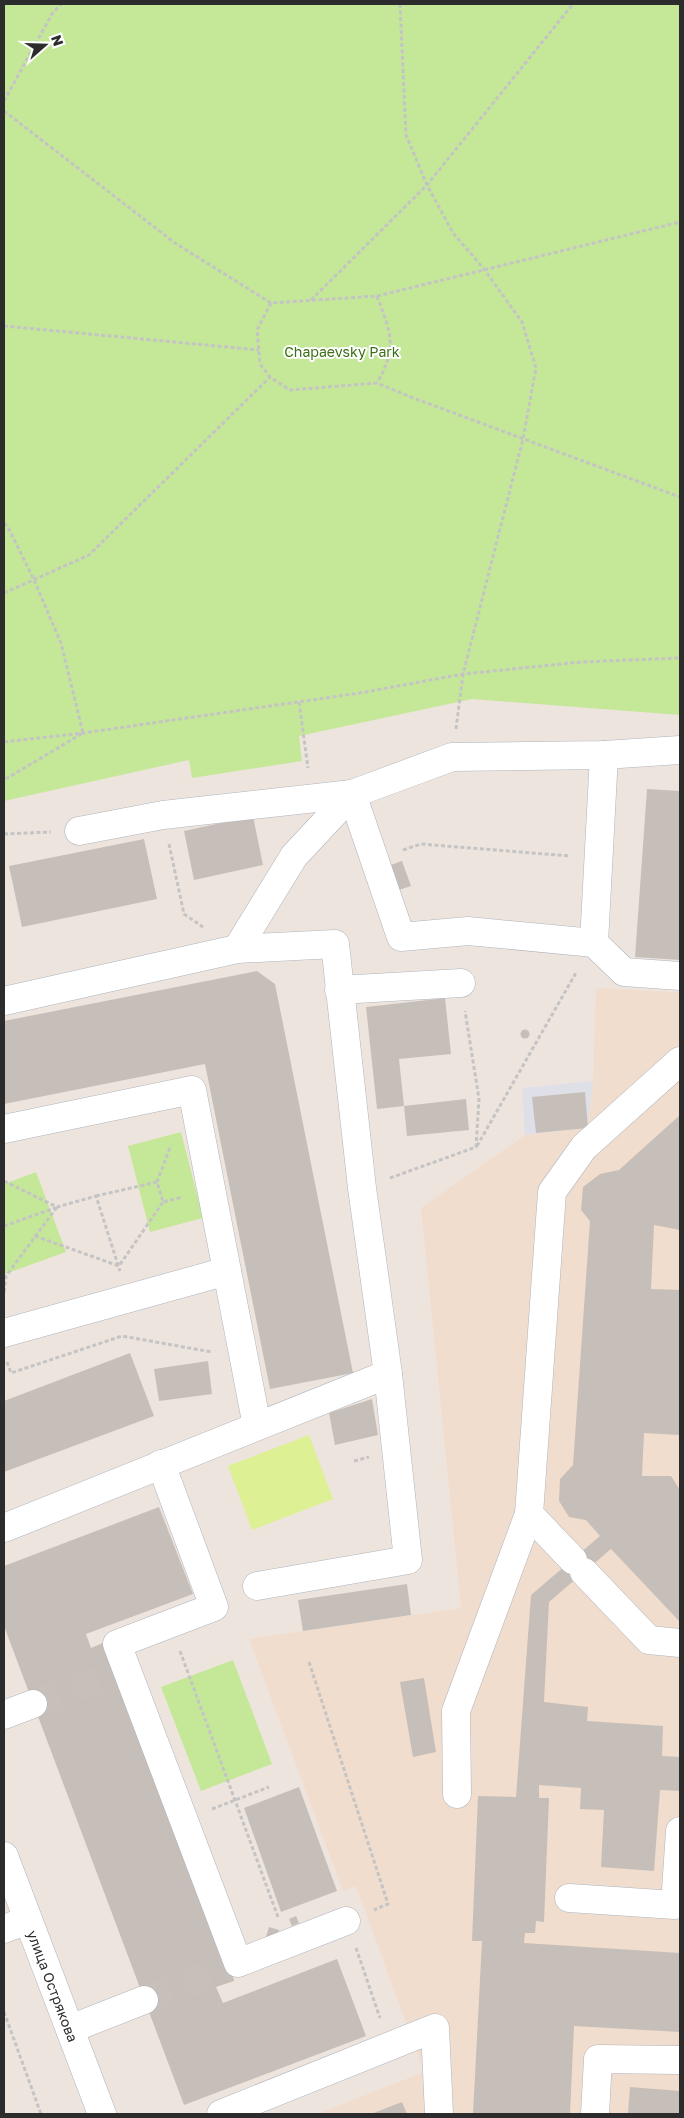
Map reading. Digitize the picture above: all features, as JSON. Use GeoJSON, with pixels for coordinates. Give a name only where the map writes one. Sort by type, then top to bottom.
{"type":"FeatureCollection","features":[{"type":"Feature","properties":{"kind":"street"},"geometry":{"type":"LineString","coordinates":[[79,831],[163,815],[352,794],[452,757],[604,755],[680,750]]}},
{"type":"Feature","properties":{"kind":"street"},"geometry":{"type":"LineString","coordinates":[[594,942],[604,755]]}},
{"type":"Feature","properties":{"kind":"street"},"geometry":{"type":"LineString","coordinates":[[352,794],[401,937],[468,931],[594,942],[624,972],[680,976]]}},
{"type":"Feature","properties":{"kind":"street"},"geometry":{"type":"LineString","coordinates":[[237,949],[294,856],[352,794]]}},
{"type":"Feature","properties":{"kind":"street"},"geometry":{"type":"LineString","coordinates":[[4,1001],[237,949],[335,944],[362,1188],[388,1374],[408,1560],[257,1586]]}},
{"type":"Feature","properties":{"kind":"street"},"geometry":{"type":"LineString","coordinates":[[339,990],[461,983]]}},
{"type":"Feature","properties":{"kind":"street"},"geometry":{"type":"LineString","coordinates":[[457,1794],[456,1711],[529,1514],[552,1192],[584,1147],[680,1061]]}},
{"type":"Feature","properties":{"kind":"street"},"geometry":{"type":"LineString","coordinates":[[4,1129],[192,1090],[257,1426]]}},
{"type":"Feature","properties":{"kind":"street"},"geometry":{"type":"LineString","coordinates":[[5,1346],[127,1298],[227,1270]]}},
{"type":"Feature","properties":{"kind":"street"},"geometry":{"type":"LineString","coordinates":[[4,1528],[388,1374]]}},
{"type":"Feature","properties":{"kind":"street"},"geometry":{"type":"LineString","coordinates":[[161,1464],[214,1607],[117,1644],[121,1671],[184,1820],[233,1965],[346,1920]]}},
{"type":"Feature","properties":{"kind":"street"},"geometry":{"type":"LineString","coordinates":[[529,1514],[649,1640],[680,1643]]}},
{"type":"Feature","properties":{"kind":"street"},"geometry":{"type":"LineString","coordinates":[[4,1715],[33,1704]]}},
{"type":"Feature","properties":{"kind":"street"},"geometry":{"type":"LineString","coordinates":[[569,1898],[675,1905],[680,1831]]}},
{"type":"Feature","properties":{"kind":"street","name":"улица Острякова"},"geometry":{"type":"LineString","coordinates":[[4,1856],[16,1925],[70,2029],[102,2114]]}},
{"type":"Feature","properties":{"kind":"street"},"geometry":{"type":"LineString","coordinates":[[70,2029],[144,2000]]}},
{"type":"Feature","properties":{"kind":"street"},"geometry":{"type":"LineString","coordinates":[[221,2114],[434,2028],[439,2114]]}},
{"type":"Feature","properties":{"kind":"street"},"geometry":{"type":"LineString","coordinates":[[595,2114],[598,2059],[679,2060]]}},
{"type":"Feature","properties":{"kind":"path"},"geometry":{"type":"LineString","coordinates":[[4,101],[52,14],[60,4]]}},
{"type":"Feature","properties":{"kind":"path"},"geometry":{"type":"LineString","coordinates":[[400,4],[406,136],[427,185],[453,233],[484,269],[522,322],[536,368],[523,439],[463,674],[452,757]]}},
{"type":"Feature","properties":{"kind":"path"},"geometry":{"type":"LineString","coordinates":[[310,301],[427,185],[573,4]]}},
{"type":"Feature","properties":{"kind":"path"},"geometry":{"type":"LineString","coordinates":[[4,111],[175,243],[271,303],[377,296],[680,222]]}},
{"type":"Feature","properties":{"kind":"path"},"geometry":{"type":"LineString","coordinates":[[377,296],[391,334],[388,363],[377,383]]}},
{"type":"Feature","properties":{"kind":"path"},"geometry":{"type":"LineString","coordinates":[[271,303],[257,330],[260,364],[270,378],[290,390],[377,383],[680,497]]}},
{"type":"Feature","properties":{"kind":"path"},"geometry":{"type":"LineString","coordinates":[[4,326],[258,350]]}},
{"type":"Feature","properties":{"kind":"path"},"geometry":{"type":"LineString","coordinates":[[4,594],[90,555],[270,378]]}},
{"type":"Feature","properties":{"kind":"path"},"geometry":{"type":"LineString","coordinates":[[4,522],[8,526],[34,580],[61,643],[83,733]]}},
{"type":"Feature","properties":{"kind":"path"},"geometry":{"type":"LineString","coordinates":[[4,742],[83,733],[300,702],[463,674],[581,662],[680,658]]}},
{"type":"Feature","properties":{"kind":"path"},"geometry":{"type":"LineString","coordinates":[[300,702],[312,799]]}},
{"type":"Feature","properties":{"kind":"path"},"geometry":{"type":"LineString","coordinates":[[4,780],[83,733]]}},
{"type":"Feature","properties":{"kind":"path"},"geometry":{"type":"LineString","coordinates":[[163,815],[184,914],[237,949]]}},
{"type":"Feature","properties":{"kind":"path"},"geometry":{"type":"LineString","coordinates":[[4,834],[79,831]]}},
{"type":"Feature","properties":{"kind":"path"},"geometry":{"type":"LineString","coordinates":[[374,860],[421,844],[598,858]]}},
{"type":"Feature","properties":{"kind":"path"},"geometry":{"type":"LineString","coordinates":[[362,1188],[476,1147],[594,942]]}},
{"type":"Feature","properties":{"kind":"path"},"geometry":{"type":"LineString","coordinates":[[461,983],[479,1099],[476,1147]]}},
{"type":"Feature","properties":{"kind":"path"},"geometry":{"type":"LineString","coordinates":[[4,1181],[57,1207]]}},
{"type":"Feature","properties":{"kind":"path"},"geometry":{"type":"LineString","coordinates":[[4,1226],[57,1207],[157,1182],[163,1202]]}},
{"type":"Feature","properties":{"kind":"path"},"geometry":{"type":"LineString","coordinates":[[118,1266],[163,1202],[211,1190]]}},
{"type":"Feature","properties":{"kind":"path"},"geometry":{"type":"LineString","coordinates":[[96,1196],[127,1298]]}},
{"type":"Feature","properties":{"kind":"path"},"geometry":{"type":"LineString","coordinates":[[4,1292],[6,1276],[57,1207]]}},
{"type":"Feature","properties":{"kind":"path"},"geometry":{"type":"LineString","coordinates":[[35,1236],[118,1266]]}},
{"type":"Feature","properties":{"kind":"path"},"geometry":{"type":"LineString","coordinates":[[5,1346],[11,1373],[122,1336],[218,1353]]}},
{"type":"Feature","properties":{"kind":"path"},"geometry":{"type":"LineString","coordinates":[[170,1624],[287,1944]]}},
{"type":"Feature","properties":{"kind":"path"},"geometry":{"type":"LineString","coordinates":[[309,1662],[388,1904],[346,1920],[390,2047]]}},
{"type":"Feature","properties":{"kind":"path"},"geometry":{"type":"LineString","coordinates":[[184,1820],[269,1787]]}},
{"type":"Feature","properties":{"kind":"path"},"geometry":{"type":"LineString","coordinates":[[4,2012],[41,2114]]}},
{"type":"Feature","properties":{"kind":"shaded area"},"geometry":{"type":"Polygon","coordinates":[[[596,988],[680,992],[680,2114],[317,2114],[424,2072],[356,1886],[343,1891],[249,1639],[461,1608],[421,1208],[525,1135],[588,1128],[593,1081],[596,988]]]}},
{"type":"Feature","properties":{"kind":"shaded area"},"geometry":{"type":"Polygon","coordinates":[[[593,1081],[588,1128],[525,1135],[522,1088],[593,1081]]]}},
{"type":"Feature","properties":{"kind":"green space","name":"Chapaevsky Park"},"geometry":{"type":"Polygon","coordinates":[[[4,4],[680,4],[680,715],[472,699],[299,736],[302,761],[192,778],[189,760],[4,801],[4,4]]]}},
{"type":"Feature","properties":{"kind":"green space"},"geometry":{"type":"Polygon","coordinates":[[[181,1132],[203,1218],[150,1232],[128,1146],[181,1132]]]}},
{"type":"Feature","properties":{"kind":"green space"},"geometry":{"type":"Polygon","coordinates":[[[36,1172],[66,1252],[5,1274],[4,1184],[36,1172]]]}},
{"type":"Feature","properties":{"kind":"green space"},"geometry":{"type":"Polygon","coordinates":[[[309,1435],[333,1499],[252,1530],[228,1466],[309,1435]]]}},
{"type":"Feature","properties":{"kind":"green space"},"geometry":{"type":"Polygon","coordinates":[[[233,1660],[272,1764],[201,1791],[161,1687],[233,1660]]]}},
{"type":"Feature","properties":{"kind":"building"},"geometry":{"type":"Polygon","coordinates":[[[647,789],[680,791],[680,960],[635,957],[647,789]]]}},
{"type":"Feature","properties":{"kind":"building"},"geometry":{"type":"Polygon","coordinates":[[[253,816],[263,865],[194,880],[184,831],[253,816]]]}},
{"type":"Feature","properties":{"kind":"building"},"geometry":{"type":"Polygon","coordinates":[[[144,839],[157,899],[22,927],[9,866],[144,839]]]}},
{"type":"Feature","properties":{"kind":"building"},"geometry":{"type":"Polygon","coordinates":[[[402,861],[411,886],[396,891],[388,866],[402,861]]]}},
{"type":"Feature","properties":{"kind":"building"},"geometry":{"type":"Polygon","coordinates":[[[257,971],[275,984],[353,1373],[270,1389],[205,1064],[4,1104],[4,1021],[257,971]]]}},
{"type":"Feature","properties":{"kind":"building"},"geometry":{"type":"Polygon","coordinates":[[[445,998],[451,1054],[399,1059],[404,1106],[377,1109],[366,1007],[445,998]]]}},
{"type":"Feature","properties":{"kind":"building"},"geometry":{"type":"Polygon","coordinates":[[[525,1030],[529,1034],[525,1038],[521,1034],[525,1030]]]}},
{"type":"Feature","properties":{"kind":"building"},"geometry":{"type":"Polygon","coordinates":[[[585,1092],[588,1128],[536,1133],[532,1097],[585,1092]]]}},
{"type":"Feature","properties":{"kind":"building"},"geometry":{"type":"Polygon","coordinates":[[[466,1099],[469,1130],[407,1136],[404,1106],[466,1099]]]}},
{"type":"Feature","properties":{"kind":"building"},"geometry":{"type":"Polygon","coordinates":[[[680,1115],[680,1230],[654,1225],[651,1289],[680,1290],[680,1435],[644,1433],[642,1476],[671,1476],[680,1490],[680,1622],[611,1549],[549,1602],[544,1702],[588,1707],[587,1721],[663,1726],[662,1756],[680,1757],[680,1791],[660,1790],[654,1871],[601,1867],[604,1810],[580,1809],[581,1788],[539,1785],[539,1798],[549,1798],[544,1922],[536,1921],[535,1933],[525,1933],[524,1943],[680,1953],[680,2032],[574,2026],[570,2114],[473,2114],[482,1941],[472,1941],[478,1796],[516,1797],[531,1595],[600,1536],[586,1520],[569,1517],[559,1501],[560,1479],[573,1465],[590,1221],[581,1210],[583,1187],[600,1174],[619,1170],[680,1115]]]}},
{"type":"Feature","properties":{"kind":"building"},"geometry":{"type":"Polygon","coordinates":[[[130,1353],[154,1416],[4,1472],[4,1401],[130,1353]]]}},
{"type":"Feature","properties":{"kind":"building"},"geometry":{"type":"Polygon","coordinates":[[[208,1361],[212,1394],[159,1401],[154,1369],[208,1361]]]}},
{"type":"Feature","properties":{"kind":"building"},"geometry":{"type":"Polygon","coordinates":[[[372,1399],[378,1435],[335,1445],[329,1413],[372,1399]]]}},
{"type":"Feature","properties":{"kind":"building"},"geometry":{"type":"Polygon","coordinates":[[[159,1507],[193,1594],[86,1634],[91,1648],[105,1642],[234,1981],[216,1987],[223,2003],[337,1959],[366,2036],[184,2105],[4,1626],[4,1566],[159,1507]]]}},
{"type":"Feature","properties":{"kind":"building"},"geometry":{"type":"Polygon","coordinates":[[[407,1584],[411,1615],[303,1631],[298,1600],[407,1584]]]}},
{"type":"Feature","properties":{"kind":"building"},"geometry":{"type":"Polygon","coordinates":[[[424,1678],[436,1752],[413,1757],[400,1682],[424,1678]]]}},
{"type":"Feature","properties":{"kind":"building"},"geometry":{"type":"Polygon","coordinates":[[[299,1787],[337,1891],[281,1912],[244,1808],[299,1787]]]}},
{"type":"Feature","properties":{"kind":"building"},"geometry":{"type":"Polygon","coordinates":[[[296,1916],[299,1923],[292,1926],[289,1919],[296,1916]]]}},
{"type":"Feature","properties":{"kind":"building"},"geometry":{"type":"Polygon","coordinates":[[[269,1927],[279,1930],[275,1943],[265,1940],[269,1927]]]}},
{"type":"Feature","properties":{"kind":"building"},"geometry":{"type":"Polygon","coordinates":[[[630,2087],[680,2091],[680,2114],[628,2114],[630,2087]]]}},
{"type":"Feature","properties":{"kind":"building"},"geometry":{"type":"Polygon","coordinates":[[[402,2102],[407,2114],[371,2114],[402,2102]]]}},
{"type":"Feature","properties":{"kind":"tunnel"},"geometry":{"type":"LineString","coordinates":[[33,1704],[116,1673]]}},
{"type":"Feature","properties":{"kind":"tunnel"},"geometry":{"type":"LineString","coordinates":[[144,2000],[229,1967]]}}]}
